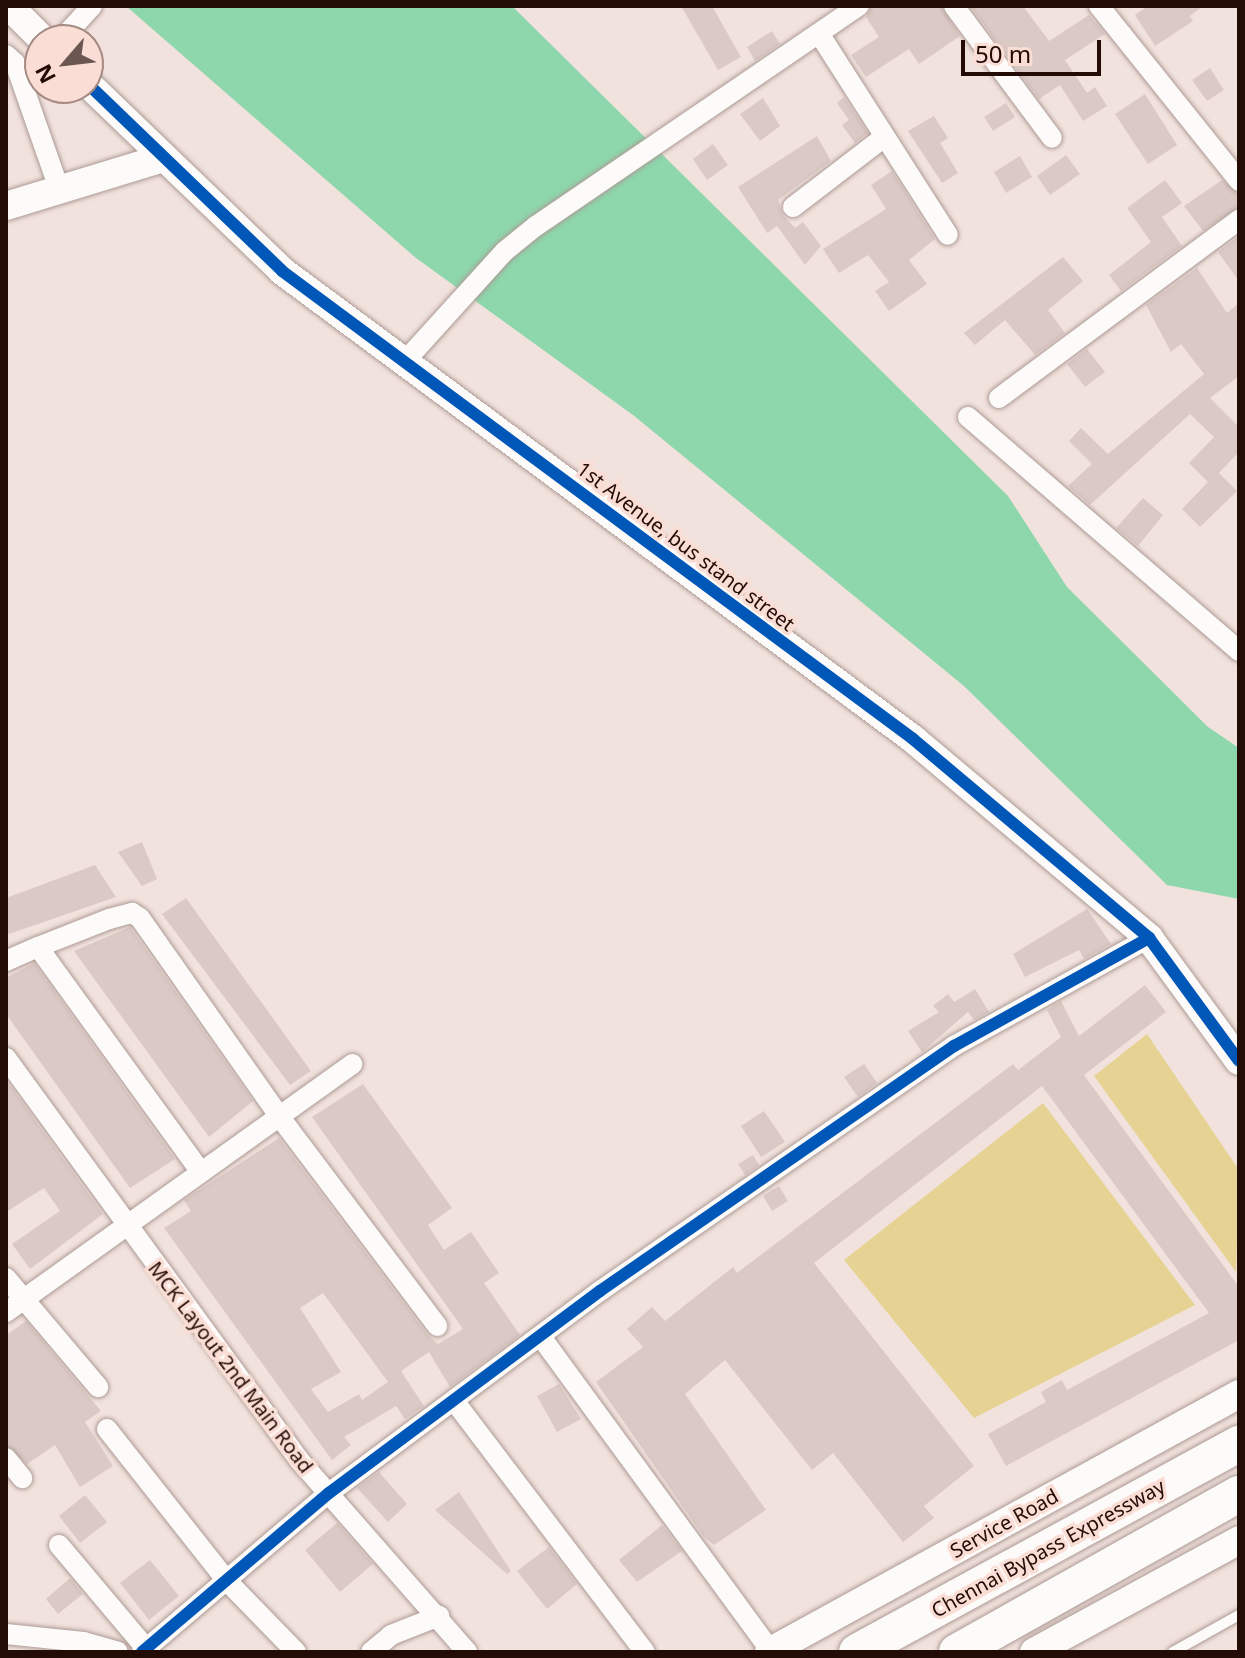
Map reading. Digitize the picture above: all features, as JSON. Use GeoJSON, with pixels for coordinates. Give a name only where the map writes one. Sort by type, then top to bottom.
{"type":"FeatureCollection","features":[{"type":"Feature","properties":{"kind":"highway","name":"Chennai Bypass Expressway"},"geometry":{"type":"LineString","coordinates":[[857,1652],[1239,1444]]}},
{"type":"Feature","properties":{"kind":"highway"},"geometry":{"type":"LineString","coordinates":[[957,1652],[1239,1494]]}},
{"type":"Feature","properties":{"kind":"street"},"geometry":{"type":"LineString","coordinates":[[9,6],[27,24]]}},
{"type":"Feature","properties":{"kind":"street"},"geometry":{"type":"LineString","coordinates":[[76,24],[92,6]]}},
{"type":"Feature","properties":{"kind":"street"},"geometry":{"type":"LineString","coordinates":[[406,360],[505,251],[536,226],[859,6]]}},
{"type":"Feature","properties":{"kind":"street"},"geometry":{"type":"LineString","coordinates":[[954,6],[1052,138]]}},
{"type":"Feature","properties":{"kind":"street"},"geometry":{"type":"LineString","coordinates":[[1099,6],[1239,181]]}},
{"type":"Feature","properties":{"kind":"street"},"geometry":{"type":"LineString","coordinates":[[820,35],[883,138],[948,235]]}},
{"type":"Feature","properties":{"kind":"street"},"geometry":{"type":"LineString","coordinates":[[6,55],[15,63],[58,186]]}},
{"type":"Feature","properties":{"kind":"street","name":"1st Avenue, bus stand street"},"geometry":{"type":"LineString","coordinates":[[104,100],[282,271],[913,739],[1149,938],[1239,1061]]}},
{"type":"Feature","properties":{"kind":"street"},"geometry":{"type":"LineString","coordinates":[[793,207],[883,138]]}},
{"type":"Feature","properties":{"kind":"street"},"geometry":{"type":"LineString","coordinates":[[6,206],[58,186],[163,158]]}},
{"type":"Feature","properties":{"kind":"street"},"geometry":{"type":"LineString","coordinates":[[999,398],[1239,220]]}},
{"type":"Feature","properties":{"kind":"street"},"geometry":{"type":"LineString","coordinates":[[968,417],[1239,651]]}},
{"type":"Feature","properties":{"kind":"street"},"geometry":{"type":"LineString","coordinates":[[6,961],[132,913],[437,1326]]}},
{"type":"Feature","properties":{"kind":"street"},"geometry":{"type":"LineString","coordinates":[[59,1545],[144,1649],[329,1493],[541,1337],[954,1046],[1149,938]]}},
{"type":"Feature","properties":{"kind":"street"},"geometry":{"type":"LineString","coordinates":[[38,947],[200,1171]]}},
{"type":"Feature","properties":{"kind":"street","name":"MCK Layout 2nd Main Road"},"geometry":{"type":"LineString","coordinates":[[6,1058],[124,1225],[284,1441],[439,1616],[467,1652]]}},
{"type":"Feature","properties":{"kind":"street"},"geometry":{"type":"LineString","coordinates":[[14,1306],[352,1064]]}},
{"type":"Feature","properties":{"kind":"street"},"geometry":{"type":"LineString","coordinates":[[6,1278],[14,1306],[98,1387]]}},
{"type":"Feature","properties":{"kind":"street"},"geometry":{"type":"LineString","coordinates":[[541,1337],[770,1651]]}},
{"type":"Feature","properties":{"kind":"street","name":"Service Road"},"geometry":{"type":"LineString","coordinates":[[770,1651],[1239,1394]]}},
{"type":"Feature","properties":{"kind":"street"},"geometry":{"type":"LineString","coordinates":[[455,1402],[645,1652]]}},
{"type":"Feature","properties":{"kind":"street"},"geometry":{"type":"LineString","coordinates":[[107,1429],[227,1581],[296,1652]]}},
{"type":"Feature","properties":{"kind":"street"},"geometry":{"type":"LineString","coordinates":[[6,1458],[22,1478]]}},
{"type":"Feature","properties":{"kind":"street"},"geometry":{"type":"LineString","coordinates":[[1041,1650],[1239,1540]]}},
{"type":"Feature","properties":{"kind":"street"},"geometry":{"type":"LineString","coordinates":[[371,1652],[391,1635],[439,1616]]}},
{"type":"Feature","properties":{"kind":"street"},"geometry":{"type":"LineString","coordinates":[[6,1634],[84,1642],[118,1652]]}},
{"type":"Feature","properties":{"kind":"lane"},"geometry":{"type":"LineString","coordinates":[[1173,1652],[1239,1615]]}},
{"type":"Feature","properties":{"kind":"shaded area"},"geometry":{"type":"Polygon","coordinates":[[[126,6],[512,6],[1008,496],[1067,587],[1208,727],[1239,748],[1239,899],[1167,885],[964,686],[633,415],[416,258],[126,6]]]}},
{"type":"Feature","properties":{"kind":"shaded area"},"geometry":{"type":"Polygon","coordinates":[[[1147,1034],[1239,1170],[1236,1272],[1094,1076],[1147,1034]]]}},
{"type":"Feature","properties":{"kind":"shaded area"},"geometry":{"type":"Polygon","coordinates":[[[1043,1103],[1195,1305],[974,1418],[844,1260],[1043,1103]]]}},
{"type":"Feature","properties":{"kind":"building"},"geometry":{"type":"Polygon","coordinates":[[[681,6],[712,6],[741,57],[718,70],[681,6]]]}},
{"type":"Feature","properties":{"kind":"building"},"geometry":{"type":"Polygon","coordinates":[[[872,6],[941,6],[960,36],[919,64],[909,49],[866,77],[851,55],[879,37],[866,17],[872,6]]]}},
{"type":"Feature","properties":{"kind":"building"},"geometry":{"type":"Polygon","coordinates":[[[970,6],[1023,6],[1049,41],[1089,15],[1105,34],[1065,60],[1087,93],[1095,87],[1107,106],[1083,121],[1060,85],[1039,99],[970,6]]]}},
{"type":"Feature","properties":{"kind":"building"},"geometry":{"type":"Polygon","coordinates":[[[1148,6],[1203,6],[1190,16],[1193,21],[1155,46],[1135,15],[1148,6]]]}},
{"type":"Feature","properties":{"kind":"building"},"geometry":{"type":"Polygon","coordinates":[[[772,31],[780,44],[755,61],[747,47],[772,31]]]}},
{"type":"Feature","properties":{"kind":"building"},"geometry":{"type":"Polygon","coordinates":[[[1210,68],[1224,90],[1207,101],[1192,80],[1210,68]]]}},
{"type":"Feature","properties":{"kind":"building"},"geometry":{"type":"Polygon","coordinates":[[[1145,94],[1177,145],[1148,164],[1115,114],[1145,94]]]}},
{"type":"Feature","properties":{"kind":"building"},"geometry":{"type":"Polygon","coordinates":[[[844,97],[868,133],[855,143],[842,125],[849,120],[837,103],[844,97]]]}},
{"type":"Feature","properties":{"kind":"building"},"geometry":{"type":"Polygon","coordinates":[[[763,98],[780,126],[760,141],[740,114],[763,98]]]}},
{"type":"Feature","properties":{"kind":"building"},"geometry":{"type":"Polygon","coordinates":[[[1006,103],[1015,117],[993,131],[984,117],[1006,103]]]}},
{"type":"Feature","properties":{"kind":"building"},"geometry":{"type":"Polygon","coordinates":[[[934,116],[948,138],[940,143],[958,173],[942,183],[908,131],[934,116]]]}},
{"type":"Feature","properties":{"kind":"building"},"geometry":{"type":"Polygon","coordinates":[[[817,136],[831,161],[778,200],[783,215],[795,228],[803,222],[821,246],[805,265],[777,226],[767,233],[738,187],[817,136]]]}},
{"type":"Feature","properties":{"kind":"building"},"geometry":{"type":"Polygon","coordinates":[[[713,144],[728,165],[707,180],[693,159],[713,144]]]}},
{"type":"Feature","properties":{"kind":"building"},"geometry":{"type":"Polygon","coordinates":[[[1066,155],[1080,174],[1050,195],[1037,176],[1066,155]]]}},
{"type":"Feature","properties":{"kind":"building"},"geometry":{"type":"Polygon","coordinates":[[[1020,156],[1032,177],[1006,193],[994,172],[1020,156]]]}},
{"type":"Feature","properties":{"kind":"building"},"geometry":{"type":"Polygon","coordinates":[[[892,171],[935,239],[909,260],[927,284],[889,311],[875,291],[889,282],[868,255],[839,273],[823,249],[886,209],[871,185],[892,171]]]}},
{"type":"Feature","properties":{"kind":"building"},"geometry":{"type":"Polygon","coordinates":[[[1165,180],[1182,203],[1162,217],[1182,246],[1121,291],[1109,275],[1151,242],[1127,208],[1165,180]]]}},
{"type":"Feature","properties":{"kind":"building"},"geometry":{"type":"Polygon","coordinates":[[[1222,180],[1239,194],[1239,207],[1203,231],[1184,206],[1222,180]]]}},
{"type":"Feature","properties":{"kind":"building"},"geometry":{"type":"Polygon","coordinates":[[[1239,236],[1239,281],[1218,252],[1239,236]]]}},
{"type":"Feature","properties":{"kind":"building"},"geometry":{"type":"Polygon","coordinates":[[[1063,257],[1083,281],[1048,310],[1065,333],[1035,355],[1005,320],[975,345],[964,333],[1063,257]]]}},
{"type":"Feature","properties":{"kind":"building"},"geometry":{"type":"Polygon","coordinates":[[[1197,268],[1227,313],[1239,303],[1239,376],[1210,398],[1239,427],[1239,452],[1219,473],[1237,491],[1200,527],[1182,509],[1208,482],[1189,463],[1214,437],[1190,414],[1090,505],[1068,486],[1092,464],[1069,441],[1081,428],[1108,454],[1204,374],[1181,344],[1171,352],[1146,305],[1197,268]]]}},
{"type":"Feature","properties":{"kind":"building"},"geometry":{"type":"Polygon","coordinates":[[[1087,349],[1105,372],[1085,387],[1067,364],[1087,349]]]}},
{"type":"Feature","properties":{"kind":"building"},"geometry":{"type":"Polygon","coordinates":[[[1143,498],[1163,515],[1138,546],[1116,528],[1143,498]]]}},
{"type":"Feature","properties":{"kind":"building"},"geometry":{"type":"Polygon","coordinates":[[[142,842],[157,879],[142,886],[118,852],[142,842]]]}},
{"type":"Feature","properties":{"kind":"building"},"geometry":{"type":"Polygon","coordinates":[[[95,865],[116,897],[6,935],[6,898],[95,865]]]}},
{"type":"Feature","properties":{"kind":"building"},"geometry":{"type":"Polygon","coordinates":[[[186,898],[311,1071],[290,1085],[162,914],[186,898]]]}},
{"type":"Feature","properties":{"kind":"building"},"geometry":{"type":"Polygon","coordinates":[[[1087,909],[1111,944],[1084,959],[1079,950],[1025,977],[1013,954],[1087,909]]]}},
{"type":"Feature","properties":{"kind":"building"},"geometry":{"type":"Polygon","coordinates":[[[130,927],[253,1101],[209,1137],[74,951],[130,927]]]}},
{"type":"Feature","properties":{"kind":"building"},"geometry":{"type":"Polygon","coordinates":[[[34,963],[175,1159],[130,1188],[6,1014],[6,978],[34,963]]]}},
{"type":"Feature","properties":{"kind":"building"},"geometry":{"type":"Polygon","coordinates":[[[1145,985],[1166,1012],[1084,1075],[1239,1287],[1239,1340],[1006,1466],[988,1434],[1046,1402],[1041,1392],[1062,1380],[1067,1390],[1209,1313],[1042,1086],[814,1263],[974,1466],[924,1506],[934,1518],[903,1542],[833,1453],[812,1470],[725,1360],[685,1394],[766,1510],[714,1545],[704,1537],[596,1382],[643,1347],[627,1329],[652,1307],[665,1321],[733,1267],[737,1273],[1013,1064],[1018,1070],[1061,1037],[1047,1010],[1061,1001],[1079,1036],[1145,985]]]}},
{"type":"Feature","properties":{"kind":"building"},"geometry":{"type":"Polygon","coordinates":[[[975,989],[989,1012],[974,1020],[968,1012],[922,1052],[908,1031],[939,1012],[933,1006],[948,994],[954,1002],[975,989]]]}},
{"type":"Feature","properties":{"kind":"building"},"geometry":{"type":"Polygon","coordinates":[[[864,1064],[877,1083],[858,1097],[844,1077],[864,1064]]]}},
{"type":"Feature","properties":{"kind":"building"},"geometry":{"type":"Polygon","coordinates":[[[6,1080],[103,1214],[30,1269],[12,1244],[60,1211],[44,1188],[6,1212],[6,1080]]]}},
{"type":"Feature","properties":{"kind":"building"},"geometry":{"type":"Polygon","coordinates":[[[363,1084],[452,1208],[428,1225],[444,1250],[471,1232],[499,1273],[484,1283],[520,1335],[450,1387],[429,1352],[401,1371],[424,1406],[405,1419],[396,1406],[344,1437],[351,1445],[332,1460],[164,1228],[191,1211],[184,1200],[279,1138],[427,1334],[438,1344],[463,1329],[312,1117],[363,1084]],[[323,1293],[300,1308],[341,1372],[311,1389],[328,1412],[359,1394],[362,1400],[388,1382],[323,1293]]]}},
{"type":"Feature","properties":{"kind":"building"},"geometry":{"type":"Polygon","coordinates":[[[764,1111],[785,1142],[761,1157],[741,1126],[764,1111]]]}},
{"type":"Feature","properties":{"kind":"building"},"geometry":{"type":"Polygon","coordinates":[[[753,1155],[759,1165],[745,1175],[738,1164],[753,1155]]]}},
{"type":"Feature","properties":{"kind":"building"},"geometry":{"type":"Polygon","coordinates":[[[779,1186],[788,1201],[772,1211],[763,1196],[779,1186]]]}},
{"type":"Feature","properties":{"kind":"building"},"geometry":{"type":"Polygon","coordinates":[[[26,1321],[101,1411],[85,1422],[113,1466],[80,1487],[55,1445],[27,1464],[6,1445],[6,1335],[26,1321]]]}},
{"type":"Feature","properties":{"kind":"building"},"geometry":{"type":"Polygon","coordinates":[[[559,1384],[581,1419],[557,1432],[537,1396],[559,1384]]]}},
{"type":"Feature","properties":{"kind":"building"},"geometry":{"type":"Polygon","coordinates":[[[379,1472],[407,1504],[388,1522],[357,1488],[379,1472]]]}},
{"type":"Feature","properties":{"kind":"building"},"geometry":{"type":"Polygon","coordinates":[[[459,1492],[511,1571],[507,1574],[435,1510],[459,1492]]]}},
{"type":"Feature","properties":{"kind":"building"},"geometry":{"type":"Polygon","coordinates":[[[85,1495],[107,1522],[80,1543],[59,1516],[85,1495]]]}},
{"type":"Feature","properties":{"kind":"building"},"geometry":{"type":"Polygon","coordinates":[[[337,1523],[373,1564],[340,1592],[305,1550],[337,1523]]]}},
{"type":"Feature","properties":{"kind":"building"},"geometry":{"type":"Polygon","coordinates":[[[662,1525],[682,1551],[637,1582],[619,1560],[662,1525]]]}},
{"type":"Feature","properties":{"kind":"building"},"geometry":{"type":"Polygon","coordinates":[[[549,1547],[577,1584],[547,1609],[517,1571],[549,1547]]]}},
{"type":"Feature","properties":{"kind":"building"},"geometry":{"type":"Polygon","coordinates":[[[150,1560],[179,1596],[149,1620],[120,1583],[150,1560]]]}},
{"type":"Feature","properties":{"kind":"building"},"geometry":{"type":"Polygon","coordinates":[[[70,1578],[83,1594],[58,1614],[46,1599],[70,1578]]]}},
{"type":"Feature","properties":{"kind":"cycle path"},"geometry":{"type":"LineString","coordinates":[[104,99],[282,271],[913,739],[1149,938],[1239,1061]]}},
{"type":"Feature","properties":{"kind":"cycle path"},"geometry":{"type":"LineString","coordinates":[[142,1652],[329,1493],[600,1291],[954,1046],[1149,938]]}}]}
